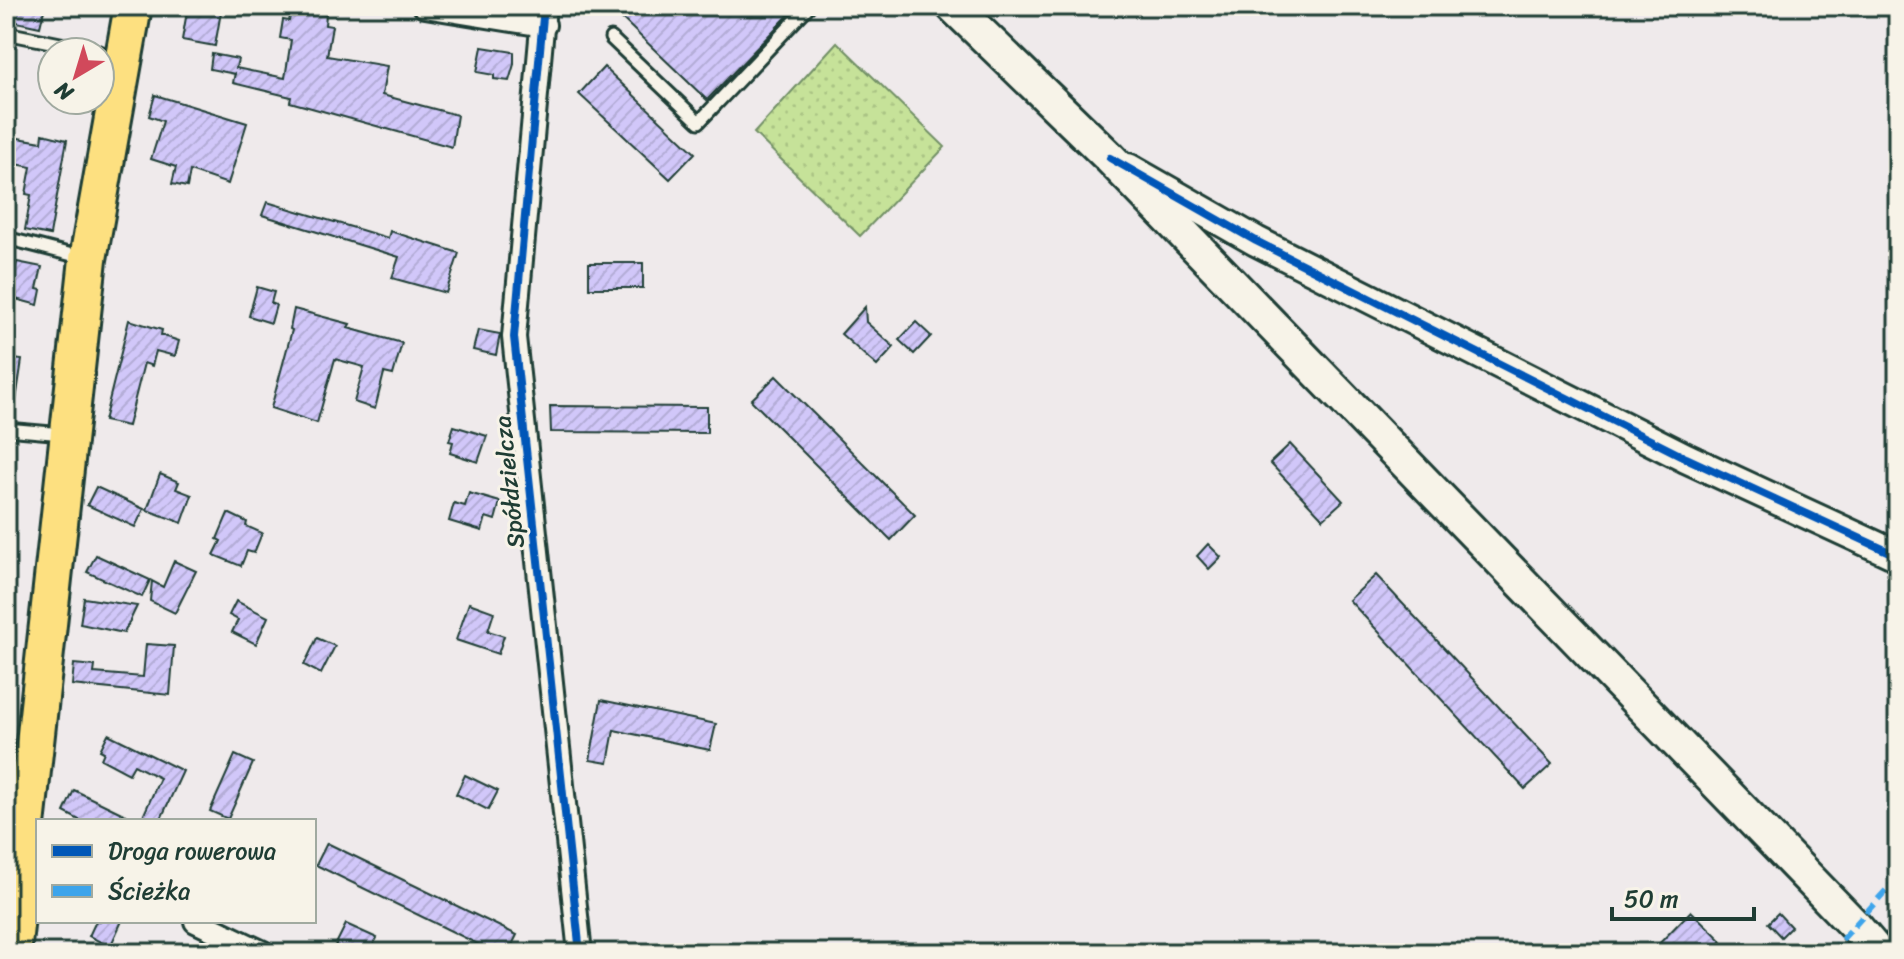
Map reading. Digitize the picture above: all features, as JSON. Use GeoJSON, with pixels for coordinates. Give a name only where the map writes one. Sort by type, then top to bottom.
{"type":"FeatureCollection","features":[{"type":"Feature","properties":{"kind":"main road"},"geometry":{"type":"LineString","coordinates":[[116,40],[133,6]]}},
{"type":"Feature","properties":{"kind":"main road"},"geometry":{"type":"LineString","coordinates":[[953,6],[1110,158],[1878,953]]}},
{"type":"Feature","properties":{"kind":"main road"},"geometry":{"type":"LineString","coordinates":[[12,953],[32,842],[103,116]]}},
{"type":"Feature","properties":{"kind":"street"},"geometry":{"type":"LineString","coordinates":[[425,6],[544,16]]}},
{"type":"Feature","properties":{"kind":"street","name":"Spółdzielcza"},"geometry":{"type":"LineString","coordinates":[[544,16],[514,337],[580,953]]}},
{"type":"Feature","properties":{"kind":"street"},"geometry":{"type":"LineString","coordinates":[[1110,158],[1249,237],[1686,458],[1898,556]]}},
{"type":"Feature","properties":{"kind":"street"},"geometry":{"type":"LineString","coordinates":[[1213,264],[1215,254],[1223,244],[1233,238],[1249,237]]}},
{"type":"Feature","properties":{"kind":"street"},"geometry":{"type":"LineString","coordinates":[[200,923],[263,953]]}},
{"type":"Feature","properties":{"kind":"lane"},"geometry":{"type":"LineString","coordinates":[[611,38],[699,122],[809,6]]}},
{"type":"Feature","properties":{"kind":"lane"},"geometry":{"type":"LineString","coordinates":[[6,33],[36,39]]}},
{"type":"Feature","properties":{"kind":"lane"},"geometry":{"type":"LineString","coordinates":[[6,238],[88,259]]}},
{"type":"Feature","properties":{"kind":"lane"},"geometry":{"type":"LineString","coordinates":[[6,429],[71,434]]}},
{"type":"Feature","properties":{"kind":"green space"},"geometry":{"type":"Polygon","coordinates":[[[837,42],[945,147],[860,236],[754,133],[837,42]]]}},
{"type":"Feature","properties":{"kind":"building"},"geometry":{"type":"Polygon","coordinates":[[[15,6],[45,6],[40,27],[12,21],[15,6]]]}},
{"type":"Feature","properties":{"kind":"building"},"geometry":{"type":"Polygon","coordinates":[[[188,6],[222,6],[215,46],[182,40],[188,6]]]}},
{"type":"Feature","properties":{"kind":"building"},"geometry":{"type":"Polygon","coordinates":[[[609,6],[797,6],[707,100],[609,6]]]}},
{"type":"Feature","properties":{"kind":"building"},"geometry":{"type":"Polygon","coordinates":[[[292,8],[326,15],[325,25],[332,26],[327,56],[387,66],[382,95],[457,115],[452,147],[290,102],[291,97],[233,83],[235,74],[210,69],[212,54],[238,59],[236,68],[285,78],[291,40],[280,38],[283,20],[289,21],[292,8]]]}},
{"type":"Feature","properties":{"kind":"building"},"geometry":{"type":"Polygon","coordinates":[[[482,47],[514,52],[509,81],[477,72],[482,47]]]}},
{"type":"Feature","properties":{"kind":"building"},"geometry":{"type":"Polygon","coordinates":[[[604,67],[695,153],[670,179],[579,94],[604,67]]]}},
{"type":"Feature","properties":{"kind":"building"},"geometry":{"type":"Polygon","coordinates":[[[155,95],[247,123],[228,184],[190,171],[187,187],[172,184],[176,167],[151,159],[163,121],[149,116],[155,95]]]}},
{"type":"Feature","properties":{"kind":"building"},"geometry":{"type":"Polygon","coordinates":[[[43,134],[67,140],[50,235],[25,230],[31,195],[26,194],[31,167],[6,162],[6,136],[42,142],[43,134]]]}},
{"type":"Feature","properties":{"kind":"building"},"geometry":{"type":"Polygon","coordinates":[[[267,202],[388,238],[390,231],[459,253],[446,293],[392,278],[399,257],[262,215],[267,202]]]}},
{"type":"Feature","properties":{"kind":"building"},"geometry":{"type":"Polygon","coordinates":[[[17,262],[42,267],[37,289],[41,290],[38,305],[8,297],[17,262]]]}},
{"type":"Feature","properties":{"kind":"building"},"geometry":{"type":"Polygon","coordinates":[[[589,263],[643,263],[643,288],[589,288],[589,263]]]}},
{"type":"Feature","properties":{"kind":"building"},"geometry":{"type":"Polygon","coordinates":[[[257,287],[274,292],[271,303],[276,305],[271,323],[249,316],[257,287]]]}},
{"type":"Feature","properties":{"kind":"building"},"geometry":{"type":"Polygon","coordinates":[[[865,307],[866,322],[894,347],[877,366],[841,334],[865,307]]]}},
{"type":"Feature","properties":{"kind":"building"},"geometry":{"type":"Polygon","coordinates":[[[294,309],[350,324],[348,328],[402,343],[393,375],[384,373],[375,409],[354,402],[364,367],[335,359],[317,423],[271,408],[292,330],[294,309]]]}},
{"type":"Feature","properties":{"kind":"building"},"geometry":{"type":"Polygon","coordinates":[[[129,320],[162,330],[161,335],[179,341],[175,356],[156,351],[152,366],[144,363],[128,426],[104,421],[129,320]]]}},
{"type":"Feature","properties":{"kind":"building"},"geometry":{"type":"Polygon","coordinates":[[[916,322],[931,336],[914,354],[899,340],[916,322]]]}},
{"type":"Feature","properties":{"kind":"building"},"geometry":{"type":"Polygon","coordinates":[[[478,330],[500,334],[496,355],[473,350],[478,330]]]}},
{"type":"Feature","properties":{"kind":"building"},"geometry":{"type":"Polygon","coordinates":[[[6,358],[22,360],[15,407],[6,407],[6,358]]]}},
{"type":"Feature","properties":{"kind":"building"},"geometry":{"type":"Polygon","coordinates":[[[776,376],[915,515],[891,540],[751,400],[776,376]]]}},
{"type":"Feature","properties":{"kind":"building"},"geometry":{"type":"Polygon","coordinates":[[[550,406],[707,407],[707,433],[551,432],[550,406]]]}},
{"type":"Feature","properties":{"kind":"building"},"geometry":{"type":"Polygon","coordinates":[[[454,426],[487,436],[478,462],[450,453],[453,442],[449,441],[454,426]]]}},
{"type":"Feature","properties":{"kind":"building"},"geometry":{"type":"Polygon","coordinates":[[[1290,444],[1343,501],[1323,519],[1270,463],[1290,444]]]}},
{"type":"Feature","properties":{"kind":"building"},"geometry":{"type":"Polygon","coordinates":[[[160,474],[179,482],[176,489],[192,495],[182,523],[147,510],[160,474]]]}},
{"type":"Feature","properties":{"kind":"building"},"geometry":{"type":"Polygon","coordinates":[[[96,487],[144,509],[135,527],[87,505],[96,487]]]}},
{"type":"Feature","properties":{"kind":"building"},"geometry":{"type":"Polygon","coordinates":[[[469,493],[500,502],[495,520],[486,517],[482,531],[449,521],[454,503],[465,506],[469,493]]]}},
{"type":"Feature","properties":{"kind":"building"},"geometry":{"type":"Polygon","coordinates":[[[228,513],[262,533],[254,553],[247,551],[241,566],[214,555],[228,513]]]}},
{"type":"Feature","properties":{"kind":"building"},"geometry":{"type":"Polygon","coordinates":[[[1208,544],[1221,557],[1209,569],[1197,556],[1208,544]]]}},
{"type":"Feature","properties":{"kind":"building"},"geometry":{"type":"Polygon","coordinates":[[[96,555],[150,580],[142,597],[87,572],[96,555]]]}},
{"type":"Feature","properties":{"kind":"building"},"geometry":{"type":"Polygon","coordinates":[[[174,561],[196,571],[175,613],[150,601],[152,581],[163,587],[174,561]]]}},
{"type":"Feature","properties":{"kind":"building"},"geometry":{"type":"Polygon","coordinates":[[[1376,575],[1552,764],[1525,789],[1349,600],[1376,575]]]}},
{"type":"Feature","properties":{"kind":"building"},"geometry":{"type":"Polygon","coordinates":[[[84,598],[137,606],[124,633],[80,624],[84,598]]]}},
{"type":"Feature","properties":{"kind":"building"},"geometry":{"type":"Polygon","coordinates":[[[236,601],[268,617],[256,644],[232,632],[238,620],[229,615],[236,601]]]}},
{"type":"Feature","properties":{"kind":"building"},"geometry":{"type":"Polygon","coordinates":[[[469,603],[494,612],[488,631],[504,636],[498,654],[456,640],[469,603]]]}},
{"type":"Feature","properties":{"kind":"building"},"geometry":{"type":"Polygon","coordinates":[[[317,638],[335,646],[321,674],[304,665],[317,638]]]}},
{"type":"Feature","properties":{"kind":"building"},"geometry":{"type":"Polygon","coordinates":[[[146,644],[174,646],[170,695],[72,685],[74,664],[95,666],[94,673],[143,677],[146,644]]]}},
{"type":"Feature","properties":{"kind":"building"},"geometry":{"type":"Polygon","coordinates":[[[601,700],[716,724],[710,750],[614,730],[608,763],[590,760],[601,700]]]}},
{"type":"Feature","properties":{"kind":"building"},"geometry":{"type":"Polygon","coordinates":[[[108,734],[183,771],[161,819],[142,819],[160,778],[134,765],[129,774],[101,759],[104,752],[100,750],[108,734]]]}},
{"type":"Feature","properties":{"kind":"building"},"geometry":{"type":"Polygon","coordinates":[[[235,755],[253,763],[228,819],[210,811],[235,755]]]}},
{"type":"Feature","properties":{"kind":"building"},"geometry":{"type":"Polygon","coordinates":[[[465,775],[498,791],[488,810],[456,794],[465,775]]]}},
{"type":"Feature","properties":{"kind":"building"},"geometry":{"type":"Polygon","coordinates":[[[74,790],[134,819],[77,819],[64,812],[74,790]]]}},
{"type":"Feature","properties":{"kind":"building"},"geometry":{"type":"Polygon","coordinates":[[[327,843],[517,935],[508,953],[496,953],[316,865],[327,843]]]}},
{"type":"Feature","properties":{"kind":"building"},"geometry":{"type":"Polygon","coordinates":[[[1691,911],[1722,941],[1710,953],[1650,953],[1691,911]]]}},
{"type":"Feature","properties":{"kind":"building"},"geometry":{"type":"Polygon","coordinates":[[[1778,913],[1791,927],[1781,937],[1768,923],[1778,913]]]}},
{"type":"Feature","properties":{"kind":"building"},"geometry":{"type":"Polygon","coordinates":[[[95,923],[121,923],[110,947],[89,936],[95,923]]]}},
{"type":"Feature","properties":{"kind":"building"},"geometry":{"type":"Polygon","coordinates":[[[346,924],[377,938],[369,953],[349,953],[335,946],[346,924]]]}},
{"type":"Feature","properties":{"kind":"marked path"},"geometry":{"type":"LineString","coordinates":[[1830,953],[1898,877]]}},
{"type":"Feature","properties":{"kind":"cycle path"},"geometry":{"type":"LineString","coordinates":[[544,6],[514,337],[580,953]]}},
{"type":"Feature","properties":{"kind":"cycle path"},"geometry":{"type":"LineString","coordinates":[[1110,158],[1256,241],[1686,458],[1898,556]]}}]}
